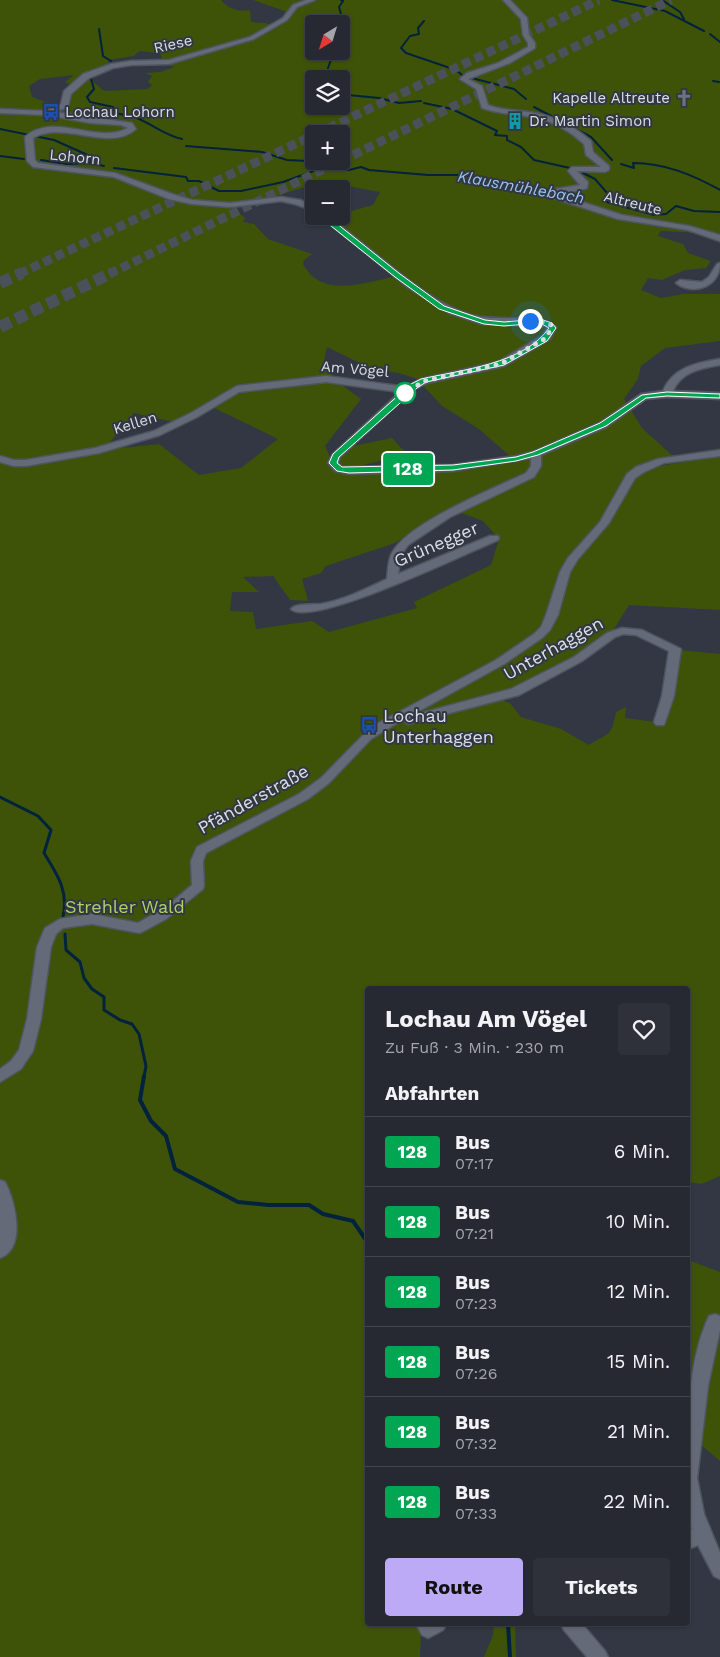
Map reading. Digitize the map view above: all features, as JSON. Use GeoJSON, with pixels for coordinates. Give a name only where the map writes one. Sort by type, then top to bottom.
{"type":"FeatureCollection","features":[{"type":"Feature","properties":{"kind":"street","name":"Riese"},"geometry":{"type":"LineString","coordinates":[[47,112],[64,105],[67,93],[92,73],[122,64],[169,62],[252,38],[284,19],[295,6],[312,0]]}},
{"type":"Feature","properties":{"kind":"street","name":"Altreute"},"geometry":{"type":"LineString","coordinates":[[506,0],[524,18],[526,35],[532,43],[529,50],[485,71],[467,75],[464,79],[480,88],[486,106],[498,112],[543,117],[573,130],[588,142],[589,153],[602,163],[606,168],[605,170],[575,169],[572,172],[584,182],[584,186],[556,193],[621,216],[689,228],[720,238]]}},
{"type":"Feature","properties":{"kind":"street","name":"Lohorn"},"geometry":{"type":"LineString","coordinates":[[0,111],[47,112],[90,121],[121,123],[129,125],[132,129],[125,133],[112,134],[49,130],[31,135],[31,161],[36,166],[82,170],[114,176],[182,200],[230,205],[281,199],[305,205]]}},
{"type":"Feature","properties":{"kind":"street","name":"Am Vögel"},"geometry":{"type":"LineString","coordinates":[[335,225],[398,276],[442,307],[484,322],[504,324],[537,321],[552,326],[544,339],[511,359],[497,365],[424,381],[408,390],[336,456],[333,463],[340,469],[355,470],[453,468],[516,459],[536,454]]}},
{"type":"Feature","properties":{"kind":"street"},"geometry":{"type":"LineString","coordinates":[[680,283],[696,285],[707,283],[712,280],[720,266]]}},
{"type":"Feature","properties":{"kind":"street"},"geometry":{"type":"LineString","coordinates":[[667,394],[674,382],[685,370],[720,362]]}},
{"type":"Feature","properties":{"kind":"street","name":"Am Vögel"},"geometry":{"type":"LineString","coordinates":[[270,386],[326,379],[408,390]]}},
{"type":"Feature","properties":{"kind":"street","name":"Kellen"},"geometry":{"type":"LineString","coordinates":[[0,459],[20,463],[96,451],[166,430],[202,411],[234,390],[270,386]]}},
{"type":"Feature","properties":{"kind":"street"},"geometry":{"type":"LineString","coordinates":[[536,454],[603,425],[639,399],[650,395],[720,396]]}},
{"type":"Feature","properties":{"kind":"street","name":"Pfänderstraße"},"geometry":{"type":"LineString","coordinates":[[0,1076],[23,1058],[26,1050],[34,1019],[44,947],[48,935],[54,928],[60,924],[92,919],[107,920],[135,928],[146,925],[198,886],[197,861],[201,850],[317,788],[360,741],[375,730],[500,662],[538,636],[546,628],[552,615],[565,572],[573,558],[604,523],[626,484],[636,471],[667,461],[720,453]]}},
{"type":"Feature","properties":{"kind":"street","name":"Grünegger"},"geometry":{"type":"LineString","coordinates":[[392,581],[396,555],[404,543],[446,515],[530,476],[536,466],[536,454]]}},
{"type":"Feature","properties":{"kind":"street","name":"Grünegger"},"geometry":{"type":"LineString","coordinates":[[296,609],[323,607],[365,593],[494,538]]}},
{"type":"Feature","properties":{"kind":"street","name":"Unterhaggen"},"geometry":{"type":"LineString","coordinates":[[375,730],[386,729],[417,716],[515,692],[578,659],[611,635],[628,631],[644,635],[675,649],[668,696],[660,722]]}},
{"type":"Feature","properties":{"kind":"street"},"geometry":{"type":"LineString","coordinates":[[0,1186],[8,1217],[9,1236],[0,1251]]}},
{"type":"Feature","properties":{"kind":"street"},"geometry":{"type":"LineString","coordinates":[[690,1454],[706,1345],[715,1321]]}},
{"type":"Feature","properties":{"kind":"street"},"geometry":{"type":"LineString","coordinates":[[690,1503],[694,1537],[720,1570]]}},
{"type":"Feature","properties":{"kind":"street"},"geometry":{"type":"LineString","coordinates":[[572,1626],[599,1657]]}},
{"type":"Feature","properties":{"kind":"green space","name":"Strehler Wald"},"geometry":{"type":"Polygon","coordinates":[[[0,0],[221,0],[227,6],[234,9],[250,10],[251,22],[274,26],[285,20],[290,13],[253,0],[720,0],[720,234],[660,231],[658,236],[683,244],[688,253],[711,261],[706,268],[685,270],[662,280],[648,278],[641,290],[661,298],[683,294],[720,294],[720,341],[665,348],[641,366],[638,379],[624,399],[642,428],[675,458],[640,465],[632,473],[614,497],[604,523],[573,558],[565,572],[560,594],[563,593],[568,573],[576,560],[608,522],[635,477],[648,468],[720,456],[720,610],[629,605],[609,637],[578,659],[515,692],[492,697],[510,703],[521,717],[561,729],[589,745],[611,730],[616,712],[626,707],[625,718],[664,723],[679,650],[720,654],[720,1176],[702,1184],[690,1182],[690,986],[365,986],[365,1626],[420,1626],[420,1657],[0,1657],[0,0]],[[139,51],[134,56],[108,60],[109,66],[93,71],[90,76],[91,80],[104,91],[148,89],[152,85],[148,82],[152,76],[145,73],[160,72],[175,67],[168,65],[160,53],[139,51]],[[74,75],[40,79],[29,86],[32,97],[56,107],[63,104],[66,92],[74,86],[65,82],[74,75]],[[305,180],[305,188],[259,201],[230,205],[245,218],[243,222],[254,224],[268,239],[312,254],[304,260],[303,264],[311,275],[321,282],[346,286],[397,276],[338,225],[350,225],[350,211],[373,205],[380,192],[350,187],[350,180],[305,180]],[[327,347],[323,366],[334,367],[331,377],[361,399],[325,446],[330,457],[328,465],[331,469],[341,472],[451,471],[493,464],[512,458],[479,429],[442,406],[417,379],[399,373],[372,369],[327,347]],[[210,406],[178,423],[134,413],[106,447],[112,449],[159,444],[199,475],[241,468],[278,439],[210,406]],[[451,509],[395,543],[326,566],[321,573],[302,579],[308,601],[290,600],[273,576],[243,577],[259,592],[232,592],[230,611],[253,612],[256,629],[312,621],[329,632],[417,608],[414,602],[491,565],[499,539],[483,521],[451,509]]]}},
{"type":"Feature","properties":{"kind":"green space"},"geometry":{"type":"Polygon","coordinates":[[[392,438],[407,454],[356,467],[355,469],[341,467],[337,461],[353,446],[392,438]]]}},
{"type":"Feature","properties":{"kind":"green space"},"geometry":{"type":"Polygon","coordinates":[[[690,1261],[720,1272],[720,1461],[695,1442],[690,1455],[690,1261]]]}},
{"type":"Feature","properties":{"kind":"green space"},"geometry":{"type":"Polygon","coordinates":[[[494,1626],[515,1626],[516,1657],[484,1657],[493,1635],[494,1626]]]}},
{"type":"Feature","properties":{"kind":"waterway"},"geometry":{"type":"LineString","coordinates":[[341,0],[343,1],[339,7],[341,15]]}},
{"type":"Feature","properties":{"kind":"waterway"},"geometry":{"type":"LineString","coordinates":[[612,0],[665,11],[704,31]]}},
{"type":"Feature","properties":{"kind":"waterway"},"geometry":{"type":"LineString","coordinates":[[662,0],[680,12],[684,19]]}},
{"type":"Feature","properties":{"kind":"waterway"},"geometry":{"type":"LineString","coordinates":[[424,21],[418,28],[419,34],[410,36],[401,48],[406,53],[456,70],[462,75]]}},
{"type":"Feature","properties":{"kind":"waterway"},"geometry":{"type":"LineString","coordinates":[[99,29],[103,56],[111,61]]}},
{"type":"Feature","properties":{"kind":"waterway"},"geometry":{"type":"LineString","coordinates":[[710,34],[720,42]]}},
{"type":"Feature","properties":{"kind":"waterway"},"geometry":{"type":"LineString","coordinates":[[327,70],[331,60]]}},
{"type":"Feature","properties":{"kind":"waterway"},"geometry":{"type":"LineString","coordinates":[[93,75],[91,79],[94,89],[87,97],[90,102],[113,107],[114,112],[134,117],[169,135],[182,139]]}},
{"type":"Feature","properties":{"kind":"waterway"},"geometry":{"type":"LineString","coordinates":[[468,77],[514,89],[526,99]]}},
{"type":"Feature","properties":{"kind":"waterway"},"geometry":{"type":"LineString","coordinates":[[713,81],[719,82]]}},
{"type":"Feature","properties":{"kind":"waterway"},"geometry":{"type":"LineString","coordinates":[[350,95],[379,98],[399,103],[421,101]]}},
{"type":"Feature","properties":{"kind":"waterway"},"geometry":{"type":"LineString","coordinates":[[424,103],[452,109],[497,131],[495,135],[507,136],[507,140],[521,147],[534,160],[570,168]]}},
{"type":"Feature","properties":{"kind":"waterway"},"geometry":{"type":"LineString","coordinates":[[534,107],[591,137],[612,160]]}},
{"type":"Feature","properties":{"kind":"waterway","name":"Klausmühlebach"},"geometry":{"type":"LineString","coordinates":[[0,129],[54,140],[92,157],[90,163]]}},
{"type":"Feature","properties":{"kind":"waterway"},"geometry":{"type":"LineString","coordinates":[[186,146],[262,152],[287,160],[305,161]]}},
{"type":"Feature","properties":{"kind":"waterway"},"geometry":{"type":"LineString","coordinates":[[0,156],[24,159]]}},
{"type":"Feature","properties":{"kind":"waterway"},"geometry":{"type":"LineString","coordinates":[[41,160],[67,164],[90,163]]}},
{"type":"Feature","properties":{"kind":"waterway","name":"Klausmühlebach"},"geometry":{"type":"LineString","coordinates":[[90,163],[104,166]]}},
{"type":"Feature","properties":{"kind":"waterway"},"geometry":{"type":"LineString","coordinates":[[621,164],[634,168],[633,163],[656,165],[700,179],[720,190]]}},
{"type":"Feature","properties":{"kind":"waterway","name":"Klausmühlebach"},"geometry":{"type":"LineString","coordinates":[[350,170],[361,167],[369,170],[428,175],[462,175],[494,181],[509,187],[576,197]]}},
{"type":"Feature","properties":{"kind":"waterway","name":"Klausmühlebach"},"geometry":{"type":"LineString","coordinates":[[114,168],[186,177],[188,181],[199,181],[219,191],[241,191],[283,182],[316,170]]}},
{"type":"Feature","properties":{"kind":"waterway"},"geometry":{"type":"LineString","coordinates":[[577,170],[595,179],[608,194],[606,201]]}},
{"type":"Feature","properties":{"kind":"waterway","name":"Klausmühlebach"},"geometry":{"type":"LineString","coordinates":[[607,202],[654,215],[666,214],[676,206],[694,211],[720,212]]}},
{"type":"Feature","properties":{"kind":"waterway"},"geometry":{"type":"LineString","coordinates":[[0,797],[38,816],[51,830],[44,853],[61,883],[64,899],[63,917]]}},
{"type":"Feature","properties":{"kind":"waterway"},"geometry":{"type":"LineString","coordinates":[[65,934],[66,950],[80,962],[84,978],[92,989],[104,997],[104,1010],[120,1020],[132,1024],[139,1034],[146,1066],[144,1077]]}},
{"type":"Feature","properties":{"kind":"waterway"},"geometry":{"type":"LineString","coordinates":[[144,1076],[140,1100],[151,1121],[166,1136],[175,1169],[238,1202],[268,1205],[309,1205],[323,1214],[353,1221],[365,1239]]}},
{"type":"Feature","properties":{"kind":"waterway"},"geometry":{"type":"LineString","coordinates":[[508,1626],[510,1657]]}},
{"type":"Feature","properties":{"kind":"tunnel"},"geometry":{"type":"LineString","coordinates":[[335,125],[599,0]]}},
{"type":"Feature","properties":{"kind":"tunnel"},"geometry":{"type":"LineString","coordinates":[[350,157],[671,0]]}},
{"type":"Feature","properties":{"kind":"tunnel"},"geometry":{"type":"LineString","coordinates":[[19,274],[305,139]]}},
{"type":"Feature","properties":{"kind":"tunnel"},"geometry":{"type":"LineString","coordinates":[[109,274],[322,170]]}},
{"type":"Feature","properties":{"kind":"tunnel"},"geometry":{"type":"LineString","coordinates":[[0,283],[22,273]]}},
{"type":"Feature","properties":{"kind":"tunnel"},"geometry":{"type":"LineString","coordinates":[[0,327],[111,273]]}},
{"type":"Feature","properties":{"kind":"bus line","name":"128"},"geometry":{"type":"LineString","coordinates":[[335,225],[398,276],[432,302],[442,307],[484,322],[504,324],[540,321],[552,326],[544,339],[501,364],[438,377],[414,386],[336,456],[333,463],[340,469],[453,468],[516,459],[536,454],[603,425],[630,404],[644,396],[667,394],[720,396]]}},
{"type":"Feature","properties":{"kind":"place","name":"Kapelle Altreute"},"geometry":{"type":"Point","coordinates":[684,98]}},
{"type":"Feature","properties":{"kind":"place","name":"Lochau Lohorn"},"geometry":{"type":"Point","coordinates":[51,112]}},
{"type":"Feature","properties":{"kind":"place","name":"Dr. Martin Simon"},"geometry":{"type":"Point","coordinates":[515,121]}},
{"type":"Feature","properties":{"kind":"place","name":"Lochau Unterhaggen"},"geometry":{"type":"Point","coordinates":[369,725]}},
{"type":"Feature","properties":{"kind":"route"},"geometry":{"type":"LineString","coordinates":[[405,393],[424,381],[501,364],[511,359],[544,339],[552,328],[551,325],[544,322],[530,321]]}}]}
